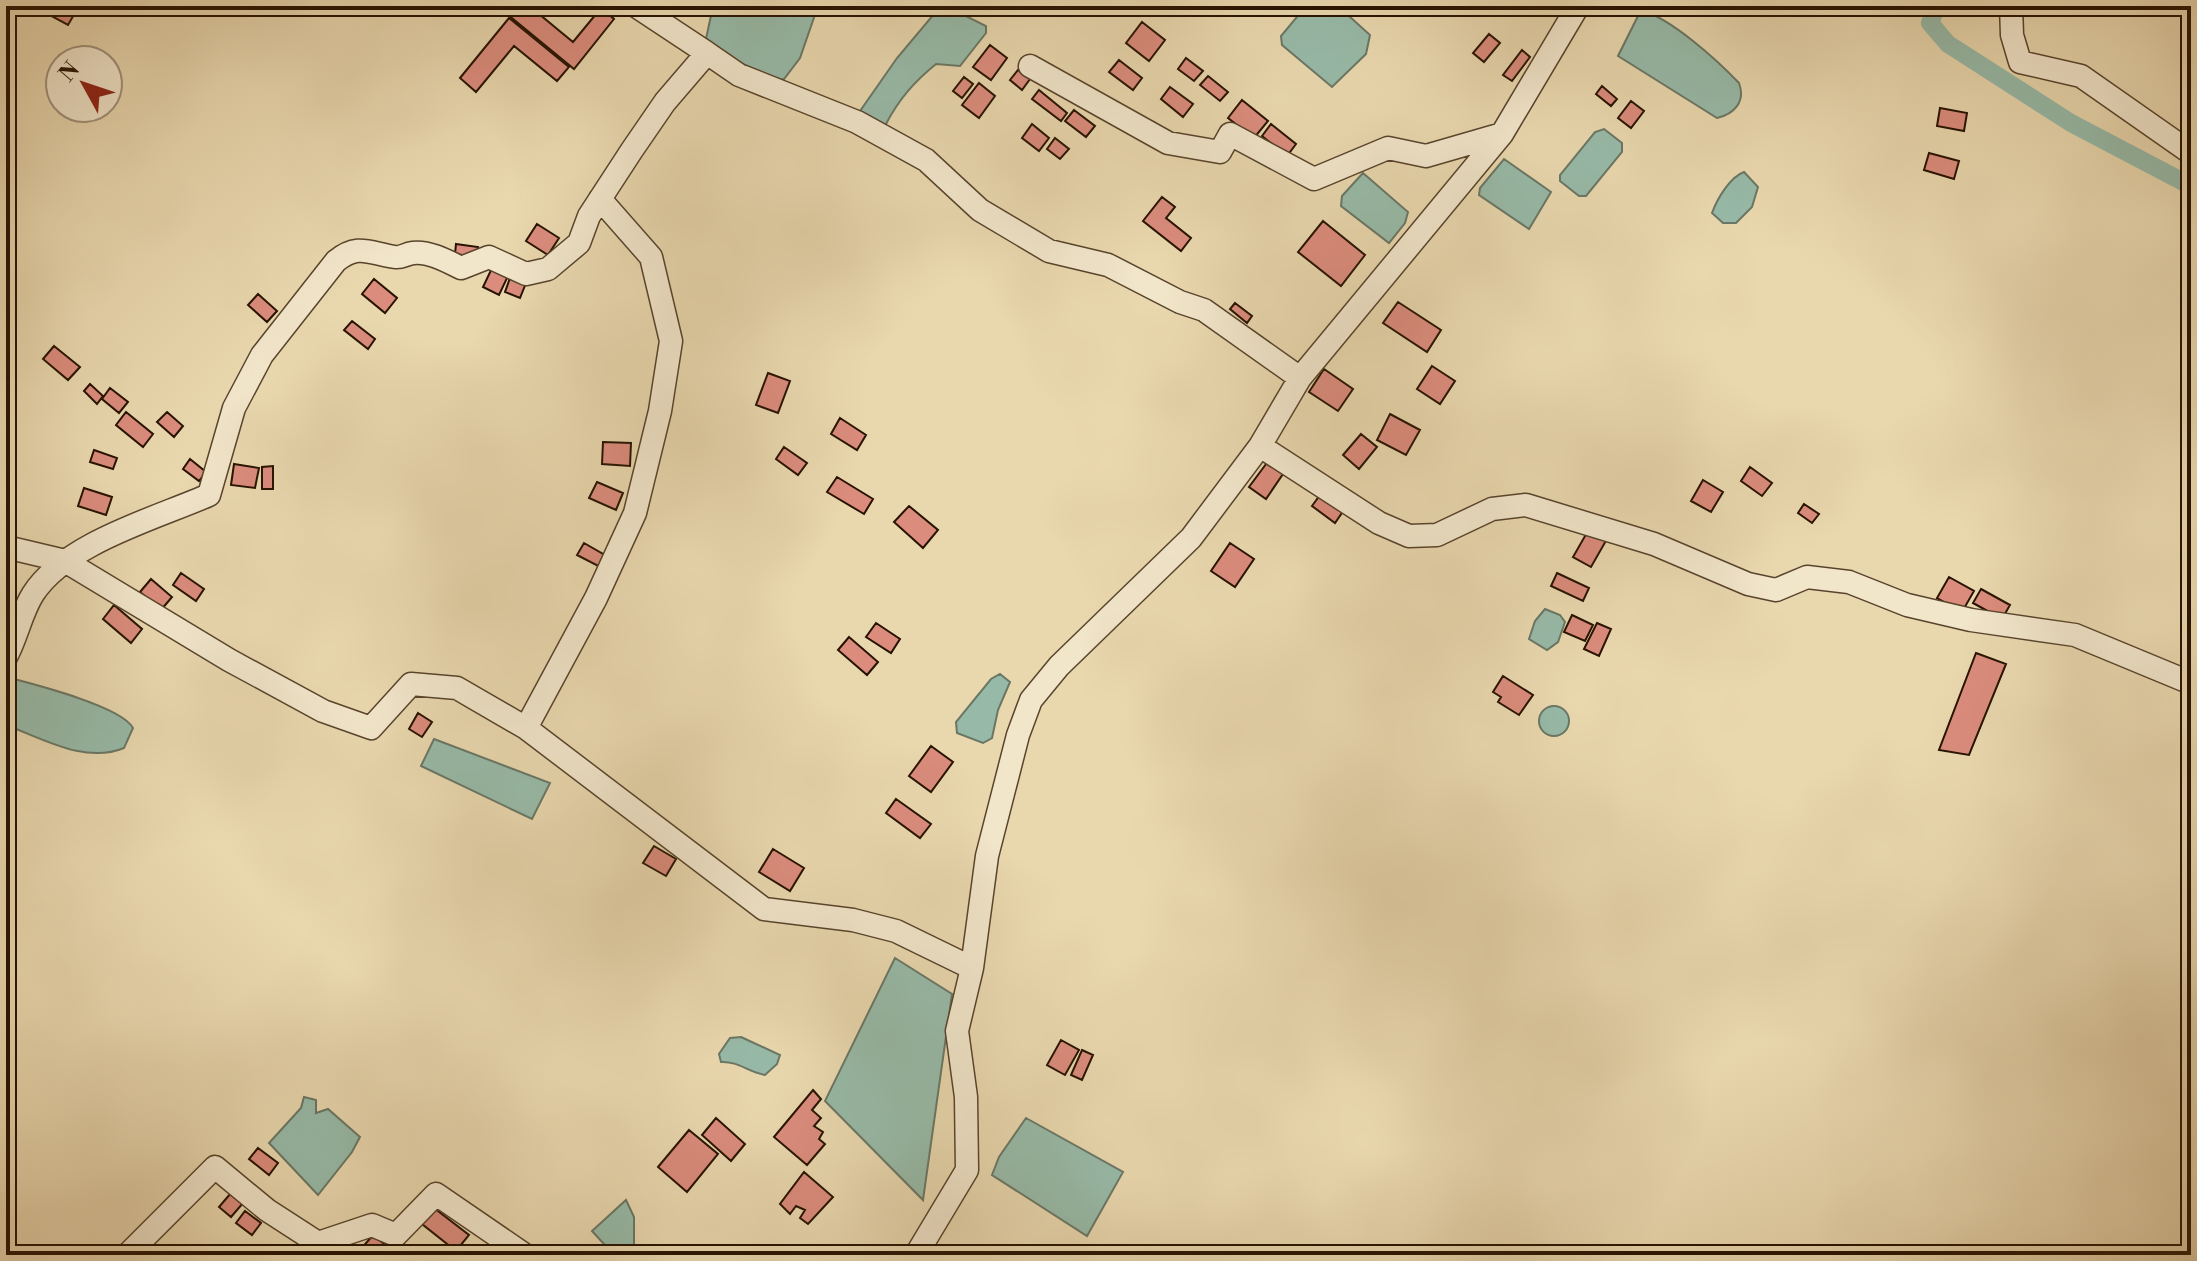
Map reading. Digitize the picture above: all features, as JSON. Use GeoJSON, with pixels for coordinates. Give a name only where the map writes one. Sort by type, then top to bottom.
{"type":"FeatureCollection","features":[{"type":"Feature","properties":{"kind":"street"},"geometry":{"type":"LineString","coordinates":[[636,6],[739,75],[857,122],[926,160],[980,210],[1049,251],[1108,265],[1180,302],[1204,310],[1300,378]]}},
{"type":"Feature","properties":{"kind":"street"},"geometry":{"type":"LineString","coordinates":[[916,1255],[967,1170],[966,1097],[957,1031],[972,968],[987,856],[1018,735],[1031,700],[1059,666],[1191,538],[1260,446],[1300,378],[1502,134],[1578,6]]}},
{"type":"Feature","properties":{"kind":"street"},"geometry":{"type":"LineString","coordinates":[[2011,6],[2012,35],[2020,62],[2081,76],[2191,153]]}},
{"type":"Feature","properties":{"kind":"street"},"geometry":{"type":"LineString","coordinates":[[6,657],[33,594],[65,561],[100,542],[209,495],[234,408],[262,355],[336,261],[349,250],[367,248],[399,258],[412,253],[433,255],[461,268],[489,257],[526,274],[548,269],[579,243],[600,199],[665,102],[707,53]]}},
{"type":"Feature","properties":{"kind":"street"},"geometry":{"type":"LineString","coordinates":[[1030,66],[1168,143],[1220,152],[1230,134],[1314,179],[1388,148],[1426,156],[1502,134]]}},
{"type":"Feature","properties":{"kind":"street"},"geometry":{"type":"LineString","coordinates":[[526,728],[596,598],[635,513],[660,411],[671,341],[651,257],[600,199]]}},
{"type":"Feature","properties":{"kind":"street"},"geometry":{"type":"LineString","coordinates":[[1260,446],[1379,523],[1409,536],[1437,535],[1492,509],[1526,505],[1654,544],[1748,584],[1776,590],[1807,577],[1849,582],[1907,605],[1958,617],[2075,635],[2191,683]]}},
{"type":"Feature","properties":{"kind":"street"},"geometry":{"type":"LineString","coordinates":[[6,547],[65,561],[229,660],[323,711],[371,728],[411,684],[457,688],[526,728],[764,909],[853,920],[896,931],[972,968]]}},
{"type":"Feature","properties":{"kind":"street"},"geometry":{"type":"LineString","coordinates":[[127,1255],[215,1167],[267,1210],[318,1243],[372,1225],[396,1235],[436,1194],[525,1255]]}},
{"type":"Feature","properties":{"kind":"path"},"geometry":{"type":"LineString","coordinates":[[91,14],[100,6]]}},
{"type":"Feature","properties":{"kind":"shaded area"},"geometry":{"type":"Polygon","coordinates":[[[713,6],[818,6],[800,58],[784,79],[779,80],[708,49],[706,39],[713,6]]]}},
{"type":"Feature","properties":{"kind":"shaded area"},"geometry":{"type":"Polygon","coordinates":[[[1306,6],[1338,6],[1370,35],[1366,54],[1332,87],[1282,45],[1281,36],[1306,6]]]}},
{"type":"Feature","properties":{"kind":"shaded area"},"geometry":{"type":"Polygon","coordinates":[[[939,8],[950,8],[986,26],[986,33],[960,66],[936,64],[928,71],[902,99],[886,124],[875,125],[858,114],[897,58],[939,8]]]}},
{"type":"Feature","properties":{"kind":"shaded area"},"geometry":{"type":"Polygon","coordinates":[[[1641,10],[1680,31],[1739,83],[1740,101],[1729,114],[1717,118],[1618,56],[1641,10]]]}},
{"type":"Feature","properties":{"kind":"shaded area"},"geometry":{"type":"Polygon","coordinates":[[[1604,129],[1622,143],[1622,152],[1586,196],[1579,196],[1560,181],[1560,175],[1595,132],[1604,129]]]}},
{"type":"Feature","properties":{"kind":"shaded area"},"geometry":{"type":"Polygon","coordinates":[[[1504,159],[1551,192],[1529,229],[1479,195],[1480,188],[1504,159]]]}},
{"type":"Feature","properties":{"kind":"shaded area"},"geometry":{"type":"Polygon","coordinates":[[[1744,172],[1758,187],[1752,207],[1736,223],[1723,223],[1712,213],[1714,207],[1729,183],[1744,172]]]}},
{"type":"Feature","properties":{"kind":"shaded area"},"geometry":{"type":"Polygon","coordinates":[[[1363,173],[1408,212],[1405,223],[1389,243],[1341,206],[1342,196],[1363,173]]]}},
{"type":"Feature","properties":{"kind":"shaded area"},"geometry":{"type":"Polygon","coordinates":[[[1545,609],[1560,615],[1565,622],[1558,642],[1547,650],[1529,639],[1535,621],[1545,609]]]}},
{"type":"Feature","properties":{"kind":"shaded area"},"geometry":{"type":"Polygon","coordinates":[[[1000,674],[1010,682],[998,710],[992,738],[983,743],[957,733],[956,722],[991,679],[1000,674]]]}},
{"type":"Feature","properties":{"kind":"shaded area"},"geometry":{"type":"Polygon","coordinates":[[[6,677],[75,697],[112,712],[133,728],[124,748],[109,752],[80,751],[6,725],[6,677]]]}},
{"type":"Feature","properties":{"kind":"shaded area"},"geometry":{"type":"Polygon","coordinates":[[[1554,706],[1560,707],[1568,715],[1568,727],[1560,735],[1554,736],[1548,735],[1540,727],[1539,721],[1540,715],[1548,707],[1554,706]]]}},
{"type":"Feature","properties":{"kind":"shaded area"},"geometry":{"type":"Polygon","coordinates":[[[434,739],[550,783],[532,819],[421,766],[434,739]]]}},
{"type":"Feature","properties":{"kind":"shaded area"},"geometry":{"type":"Polygon","coordinates":[[[895,958],[952,994],[923,1200],[825,1101],[895,958]]]}},
{"type":"Feature","properties":{"kind":"shaded area"},"geometry":{"type":"Polygon","coordinates":[[[741,1037],[780,1055],[777,1064],[765,1075],[733,1063],[721,1062],[719,1054],[730,1038],[741,1037]]]}},
{"type":"Feature","properties":{"kind":"shaded area"},"geometry":{"type":"Polygon","coordinates":[[[304,1097],[316,1100],[316,1113],[328,1109],[360,1137],[318,1195],[269,1143],[301,1108],[304,1097]]]}},
{"type":"Feature","properties":{"kind":"shaded area"},"geometry":{"type":"Polygon","coordinates":[[[1026,1118],[1123,1172],[1087,1236],[992,1175],[999,1157],[1026,1118]]]}},
{"type":"Feature","properties":{"kind":"shaded area"},"geometry":{"type":"Polygon","coordinates":[[[626,1200],[634,1217],[634,1246],[625,1255],[614,1255],[592,1231],[626,1200]]]}},
{"type":"Feature","properties":{"kind":"building"},"geometry":{"type":"Polygon","coordinates":[[[33,6],[79,6],[68,25],[33,6]]]}},
{"type":"Feature","properties":{"kind":"building"},"geometry":{"type":"Polygon","coordinates":[[[513,6],[535,6],[533,9],[573,42],[601,8],[614,19],[574,69],[507,14],[513,6]]]}},
{"type":"Feature","properties":{"kind":"building"},"geometry":{"type":"Polygon","coordinates":[[[509,18],[569,67],[557,81],[514,46],[476,92],[460,78],[509,18]]]}},
{"type":"Feature","properties":{"kind":"building"},"geometry":{"type":"Polygon","coordinates":[[[1142,22],[1165,40],[1149,61],[1126,43],[1142,22]]]}},
{"type":"Feature","properties":{"kind":"building"},"geometry":{"type":"Polygon","coordinates":[[[1489,34],[1500,43],[1484,62],[1473,53],[1489,34]]]}},
{"type":"Feature","properties":{"kind":"building"},"geometry":{"type":"Polygon","coordinates":[[[990,45],[1007,58],[991,80],[973,67],[990,45]]]}},
{"type":"Feature","properties":{"kind":"building"},"geometry":{"type":"Polygon","coordinates":[[[1522,50],[1530,57],[1512,81],[1503,75],[1522,50]]]}},
{"type":"Feature","properties":{"kind":"building"},"geometry":{"type":"Polygon","coordinates":[[[1186,58],[1203,71],[1194,81],[1178,69],[1186,58]]]}},
{"type":"Feature","properties":{"kind":"building"},"geometry":{"type":"Polygon","coordinates":[[[1119,60],[1142,78],[1133,90],[1109,72],[1119,60]]]}},
{"type":"Feature","properties":{"kind":"building"},"geometry":{"type":"Polygon","coordinates":[[[1018,70],[1030,79],[1022,90],[1010,80],[1018,70]]]}},
{"type":"Feature","properties":{"kind":"building"},"geometry":{"type":"Polygon","coordinates":[[[1208,76],[1228,92],[1220,101],[1200,85],[1208,76]]]}},
{"type":"Feature","properties":{"kind":"building"},"geometry":{"type":"Polygon","coordinates":[[[964,77],[973,84],[962,98],[953,91],[964,77]]]}},
{"type":"Feature","properties":{"kind":"building"},"geometry":{"type":"Polygon","coordinates":[[[979,83],[995,96],[979,118],[962,105],[979,83]]]}},
{"type":"Feature","properties":{"kind":"building"},"geometry":{"type":"Polygon","coordinates":[[[1602,86],[1617,99],[1611,106],[1596,94],[1602,86]]]}},
{"type":"Feature","properties":{"kind":"building"},"geometry":{"type":"Polygon","coordinates":[[[1170,87],[1193,104],[1183,117],[1161,99],[1170,87]]]}},
{"type":"Feature","properties":{"kind":"building"},"geometry":{"type":"Polygon","coordinates":[[[1039,90],[1067,113],[1061,121],[1032,99],[1039,90]]]}},
{"type":"Feature","properties":{"kind":"building"},"geometry":{"type":"Polygon","coordinates":[[[1242,100],[1268,121],[1254,138],[1228,118],[1242,100]]]}},
{"type":"Feature","properties":{"kind":"building"},"geometry":{"type":"Polygon","coordinates":[[[1631,101],[1644,111],[1631,128],[1618,118],[1631,101]]]}},
{"type":"Feature","properties":{"kind":"building"},"geometry":{"type":"Polygon","coordinates":[[[1940,108],[1967,113],[1964,131],[1937,126],[1940,108]]]}},
{"type":"Feature","properties":{"kind":"building"},"geometry":{"type":"Polygon","coordinates":[[[1074,110],[1095,126],[1086,137],[1065,121],[1074,110]]]}},
{"type":"Feature","properties":{"kind":"building"},"geometry":{"type":"Polygon","coordinates":[[[1032,124],[1049,138],[1039,151],[1022,138],[1032,124]]]}},
{"type":"Feature","properties":{"kind":"building"},"geometry":{"type":"Polygon","coordinates":[[[1271,124],[1296,144],[1287,156],[1262,136],[1271,124]]]}},
{"type":"Feature","properties":{"kind":"building"},"geometry":{"type":"Polygon","coordinates":[[[1055,138],[1069,149],[1060,159],[1047,149],[1055,138]]]}},
{"type":"Feature","properties":{"kind":"building"},"geometry":{"type":"Polygon","coordinates":[[[1929,153],[1959,161],[1954,179],[1924,170],[1929,153]]]}},
{"type":"Feature","properties":{"kind":"building"},"geometry":{"type":"Polygon","coordinates":[[[1162,197],[1175,207],[1166,218],[1191,238],[1181,251],[1143,221],[1162,197]]]}},
{"type":"Feature","properties":{"kind":"building"},"geometry":{"type":"Polygon","coordinates":[[[1323,221],[1365,255],[1341,286],[1298,252],[1323,221]]]}},
{"type":"Feature","properties":{"kind":"building"},"geometry":{"type":"Polygon","coordinates":[[[537,224],[559,238],[548,255],[526,241],[537,224]]]}},
{"type":"Feature","properties":{"kind":"building"},"geometry":{"type":"Polygon","coordinates":[[[456,244],[478,247],[476,257],[455,254],[456,244]]]}},
{"type":"Feature","properties":{"kind":"building"},"geometry":{"type":"Polygon","coordinates":[[[492,268],[508,276],[499,295],[483,287],[492,268]]]}},
{"type":"Feature","properties":{"kind":"building"},"geometry":{"type":"Polygon","coordinates":[[[510,278],[526,283],[520,298],[505,292],[510,278]]]}},
{"type":"Feature","properties":{"kind":"building"},"geometry":{"type":"Polygon","coordinates":[[[374,279],[397,298],[385,313],[362,294],[374,279]]]}},
{"type":"Feature","properties":{"kind":"building"},"geometry":{"type":"Polygon","coordinates":[[[258,294],[277,311],[267,322],[248,305],[258,294]]]}},
{"type":"Feature","properties":{"kind":"building"},"geometry":{"type":"Polygon","coordinates":[[[1398,302],[1441,330],[1427,352],[1383,323],[1398,302]]]}},
{"type":"Feature","properties":{"kind":"building"},"geometry":{"type":"Polygon","coordinates":[[[1235,303],[1252,316],[1247,323],[1230,309],[1235,303]]]}},
{"type":"Feature","properties":{"kind":"building"},"geometry":{"type":"Polygon","coordinates":[[[352,321],[375,339],[368,349],[344,330],[352,321]]]}},
{"type":"Feature","properties":{"kind":"building"},"geometry":{"type":"Polygon","coordinates":[[[54,346],[80,367],[68,380],[43,359],[54,346]]]}},
{"type":"Feature","properties":{"kind":"building"},"geometry":{"type":"Polygon","coordinates":[[[1432,366],[1455,381],[1440,404],[1417,389],[1432,366]]]}},
{"type":"Feature","properties":{"kind":"building"},"geometry":{"type":"Polygon","coordinates":[[[1324,369],[1353,389],[1338,411],[1309,392],[1324,369]]]}},
{"type":"Feature","properties":{"kind":"building"},"geometry":{"type":"Polygon","coordinates":[[[768,373],[790,381],[778,413],[756,405],[768,373]]]}},
{"type":"Feature","properties":{"kind":"building"},"geometry":{"type":"Polygon","coordinates":[[[90,384],[103,396],[97,404],[84,391],[90,384]]]}},
{"type":"Feature","properties":{"kind":"building"},"geometry":{"type":"Polygon","coordinates":[[[110,388],[128,402],[119,413],[102,399],[110,388]]]}},
{"type":"Feature","properties":{"kind":"building"},"geometry":{"type":"Polygon","coordinates":[[[126,412],[153,434],[143,447],[116,425],[126,412]]]}},
{"type":"Feature","properties":{"kind":"building"},"geometry":{"type":"Polygon","coordinates":[[[167,412],[183,426],[174,437],[157,422],[167,412]]]}},
{"type":"Feature","properties":{"kind":"building"},"geometry":{"type":"Polygon","coordinates":[[[1390,414],[1420,430],[1406,455],[1377,440],[1390,414]]]}},
{"type":"Feature","properties":{"kind":"building"},"geometry":{"type":"Polygon","coordinates":[[[840,418],[866,435],[857,450],[831,434],[840,418]]]}},
{"type":"Feature","properties":{"kind":"building"},"geometry":{"type":"Polygon","coordinates":[[[1361,434],[1377,447],[1359,469],[1343,455],[1361,434]]]}},
{"type":"Feature","properties":{"kind":"building"},"geometry":{"type":"Polygon","coordinates":[[[603,442],[631,443],[630,466],[602,464],[603,442]]]}},
{"type":"Feature","properties":{"kind":"building"},"geometry":{"type":"Polygon","coordinates":[[[784,447],[807,463],[798,475],[776,459],[784,447]]]}},
{"type":"Feature","properties":{"kind":"building"},"geometry":{"type":"Polygon","coordinates":[[[94,450],[117,458],[113,469],[90,462],[94,450]]]}},
{"type":"Feature","properties":{"kind":"building"},"geometry":{"type":"Polygon","coordinates":[[[190,459],[206,472],[199,481],[183,469],[190,459]]]}},
{"type":"Feature","properties":{"kind":"building"},"geometry":{"type":"Polygon","coordinates":[[[1269,460],[1285,471],[1266,499],[1249,487],[1269,460]]]}},
{"type":"Feature","properties":{"kind":"building"},"geometry":{"type":"Polygon","coordinates":[[[234,464],[259,468],[255,488],[231,485],[234,464]]]}},
{"type":"Feature","properties":{"kind":"building"},"geometry":{"type":"Polygon","coordinates":[[[273,466],[273,489],[262,489],[262,467],[273,466]]]}},
{"type":"Feature","properties":{"kind":"building"},"geometry":{"type":"Polygon","coordinates":[[[1750,467],[1772,483],[1762,496],[1741,481],[1750,467]]]}},
{"type":"Feature","properties":{"kind":"building"},"geometry":{"type":"Polygon","coordinates":[[[837,477],[873,499],[864,514],[827,492],[837,477]]]}},
{"type":"Feature","properties":{"kind":"building"},"geometry":{"type":"Polygon","coordinates":[[[1703,480],[1723,492],[1711,512],[1691,501],[1703,480]]]}},
{"type":"Feature","properties":{"kind":"building"},"geometry":{"type":"Polygon","coordinates":[[[597,482],[623,493],[616,510],[589,498],[597,482]]]}},
{"type":"Feature","properties":{"kind":"building"},"geometry":{"type":"Polygon","coordinates":[[[84,488],[112,497],[106,515],[78,506],[84,488]]]}},
{"type":"Feature","properties":{"kind":"building"},"geometry":{"type":"Polygon","coordinates":[[[1323,491],[1346,507],[1335,523],[1312,506],[1323,491]]]}},
{"type":"Feature","properties":{"kind":"building"},"geometry":{"type":"Polygon","coordinates":[[[1804,504],[1819,514],[1812,523],[1798,513],[1804,504]]]}},
{"type":"Feature","properties":{"kind":"building"},"geometry":{"type":"Polygon","coordinates":[[[909,506],[938,530],[923,548],[894,522],[909,506]]]}},
{"type":"Feature","properties":{"kind":"building"},"geometry":{"type":"Polygon","coordinates":[[[1589,529],[1607,539],[1591,567],[1573,557],[1589,529]]]}},
{"type":"Feature","properties":{"kind":"building"},"geometry":{"type":"Polygon","coordinates":[[[584,543],[610,558],[604,569],[577,555],[584,543]]]}},
{"type":"Feature","properties":{"kind":"building"},"geometry":{"type":"Polygon","coordinates":[[[1230,543],[1254,559],[1235,587],[1211,571],[1230,543]]]}},
{"type":"Feature","properties":{"kind":"building"},"geometry":{"type":"Polygon","coordinates":[[[181,573],[204,589],[196,601],[173,585],[181,573]]]}},
{"type":"Feature","properties":{"kind":"building"},"geometry":{"type":"Polygon","coordinates":[[[1557,573],[1589,588],[1583,601],[1551,586],[1557,573]]]}},
{"type":"Feature","properties":{"kind":"building"},"geometry":{"type":"Polygon","coordinates":[[[1949,577],[1974,591],[1962,612],[1937,598],[1949,577]]]}},
{"type":"Feature","properties":{"kind":"building"},"geometry":{"type":"Polygon","coordinates":[[[151,579],[172,597],[161,610],[140,592],[151,579]]]}},
{"type":"Feature","properties":{"kind":"building"},"geometry":{"type":"Polygon","coordinates":[[[1981,589],[2010,605],[2002,619],[1973,603],[1981,589]]]}},
{"type":"Feature","properties":{"kind":"building"},"geometry":{"type":"Polygon","coordinates":[[[114,605],[142,629],[131,643],[103,619],[114,605]]]}},
{"type":"Feature","properties":{"kind":"building"},"geometry":{"type":"Polygon","coordinates":[[[1572,615],[1593,625],[1585,641],[1564,632],[1572,615]]]}},
{"type":"Feature","properties":{"kind":"building"},"geometry":{"type":"Polygon","coordinates":[[[876,623],[900,639],[891,653],[866,637],[876,623]]]}},
{"type":"Feature","properties":{"kind":"building"},"geometry":{"type":"Polygon","coordinates":[[[1597,623],[1611,629],[1599,656],[1584,649],[1597,623]]]}},
{"type":"Feature","properties":{"kind":"building"},"geometry":{"type":"Polygon","coordinates":[[[849,637],[878,662],[867,675],[838,650],[849,637]]]}},
{"type":"Feature","properties":{"kind":"building"},"geometry":{"type":"Polygon","coordinates":[[[1976,653],[2006,664],[1969,755],[1939,750],[1976,653]]]}},
{"type":"Feature","properties":{"kind":"building"},"geometry":{"type":"Polygon","coordinates":[[[1503,676],[1533,695],[1519,715],[1498,702],[1501,697],[1493,692],[1503,676]]]}},
{"type":"Feature","properties":{"kind":"building"},"geometry":{"type":"Polygon","coordinates":[[[418,713],[432,722],[422,737],[409,729],[418,713]]]}},
{"type":"Feature","properties":{"kind":"building"},"geometry":{"type":"Polygon","coordinates":[[[931,746],[953,762],[931,792],[909,776],[931,746]]]}},
{"type":"Feature","properties":{"kind":"building"},"geometry":{"type":"Polygon","coordinates":[[[896,799],[931,824],[920,838],[886,813],[896,799]]]}},
{"type":"Feature","properties":{"kind":"building"},"geometry":{"type":"Polygon","coordinates":[[[654,846],[676,859],[666,876],[643,863],[654,846]]]}},
{"type":"Feature","properties":{"kind":"building"},"geometry":{"type":"Polygon","coordinates":[[[773,849],[804,868],[790,891],[759,872],[773,849]]]}},
{"type":"Feature","properties":{"kind":"building"},"geometry":{"type":"Polygon","coordinates":[[[1061,1040],[1079,1050],[1065,1075],[1047,1065],[1061,1040]]]}},
{"type":"Feature","properties":{"kind":"building"},"geometry":{"type":"Polygon","coordinates":[[[1082,1050],[1093,1055],[1082,1080],[1071,1075],[1082,1050]]]}},
{"type":"Feature","properties":{"kind":"building"},"geometry":{"type":"Polygon","coordinates":[[[813,1090],[821,1099],[812,1110],[821,1118],[814,1126],[823,1132],[819,1139],[825,1144],[807,1165],[774,1137],[813,1090]]]}},
{"type":"Feature","properties":{"kind":"building"},"geometry":{"type":"Polygon","coordinates":[[[716,1118],[745,1144],[731,1161],[702,1135],[716,1118]]]}},
{"type":"Feature","properties":{"kind":"building"},"geometry":{"type":"Polygon","coordinates":[[[689,1130],[718,1154],[687,1192],[658,1167],[689,1130]]]}},
{"type":"Feature","properties":{"kind":"building"},"geometry":{"type":"Polygon","coordinates":[[[258,1148],[278,1163],[269,1175],[249,1159],[258,1148]]]}},
{"type":"Feature","properties":{"kind":"building"},"geometry":{"type":"Polygon","coordinates":[[[804,1172],[833,1197],[808,1224],[800,1218],[805,1210],[796,1206],[790,1214],[780,1204],[804,1172]]]}},
{"type":"Feature","properties":{"kind":"building"},"geometry":{"type":"Polygon","coordinates":[[[231,1193],[243,1203],[231,1217],[219,1207],[231,1193]]]}},
{"type":"Feature","properties":{"kind":"building"},"geometry":{"type":"Polygon","coordinates":[[[434,1208],[469,1235],[456,1251],[422,1224],[434,1208]]]}},
{"type":"Feature","properties":{"kind":"building"},"geometry":{"type":"Polygon","coordinates":[[[245,1211],[261,1223],[252,1235],[236,1223],[245,1211]]]}},
{"type":"Feature","properties":{"kind":"building"},"geometry":{"type":"Polygon","coordinates":[[[373,1235],[393,1251],[389,1255],[368,1255],[361,1249],[373,1235]]]}},
{"type":"Feature","properties":{"kind":"waterway"},"geometry":{"type":"LineString","coordinates":[[1937,6],[1930,23],[1948,44],[2071,123],[2191,186]]}}]}
